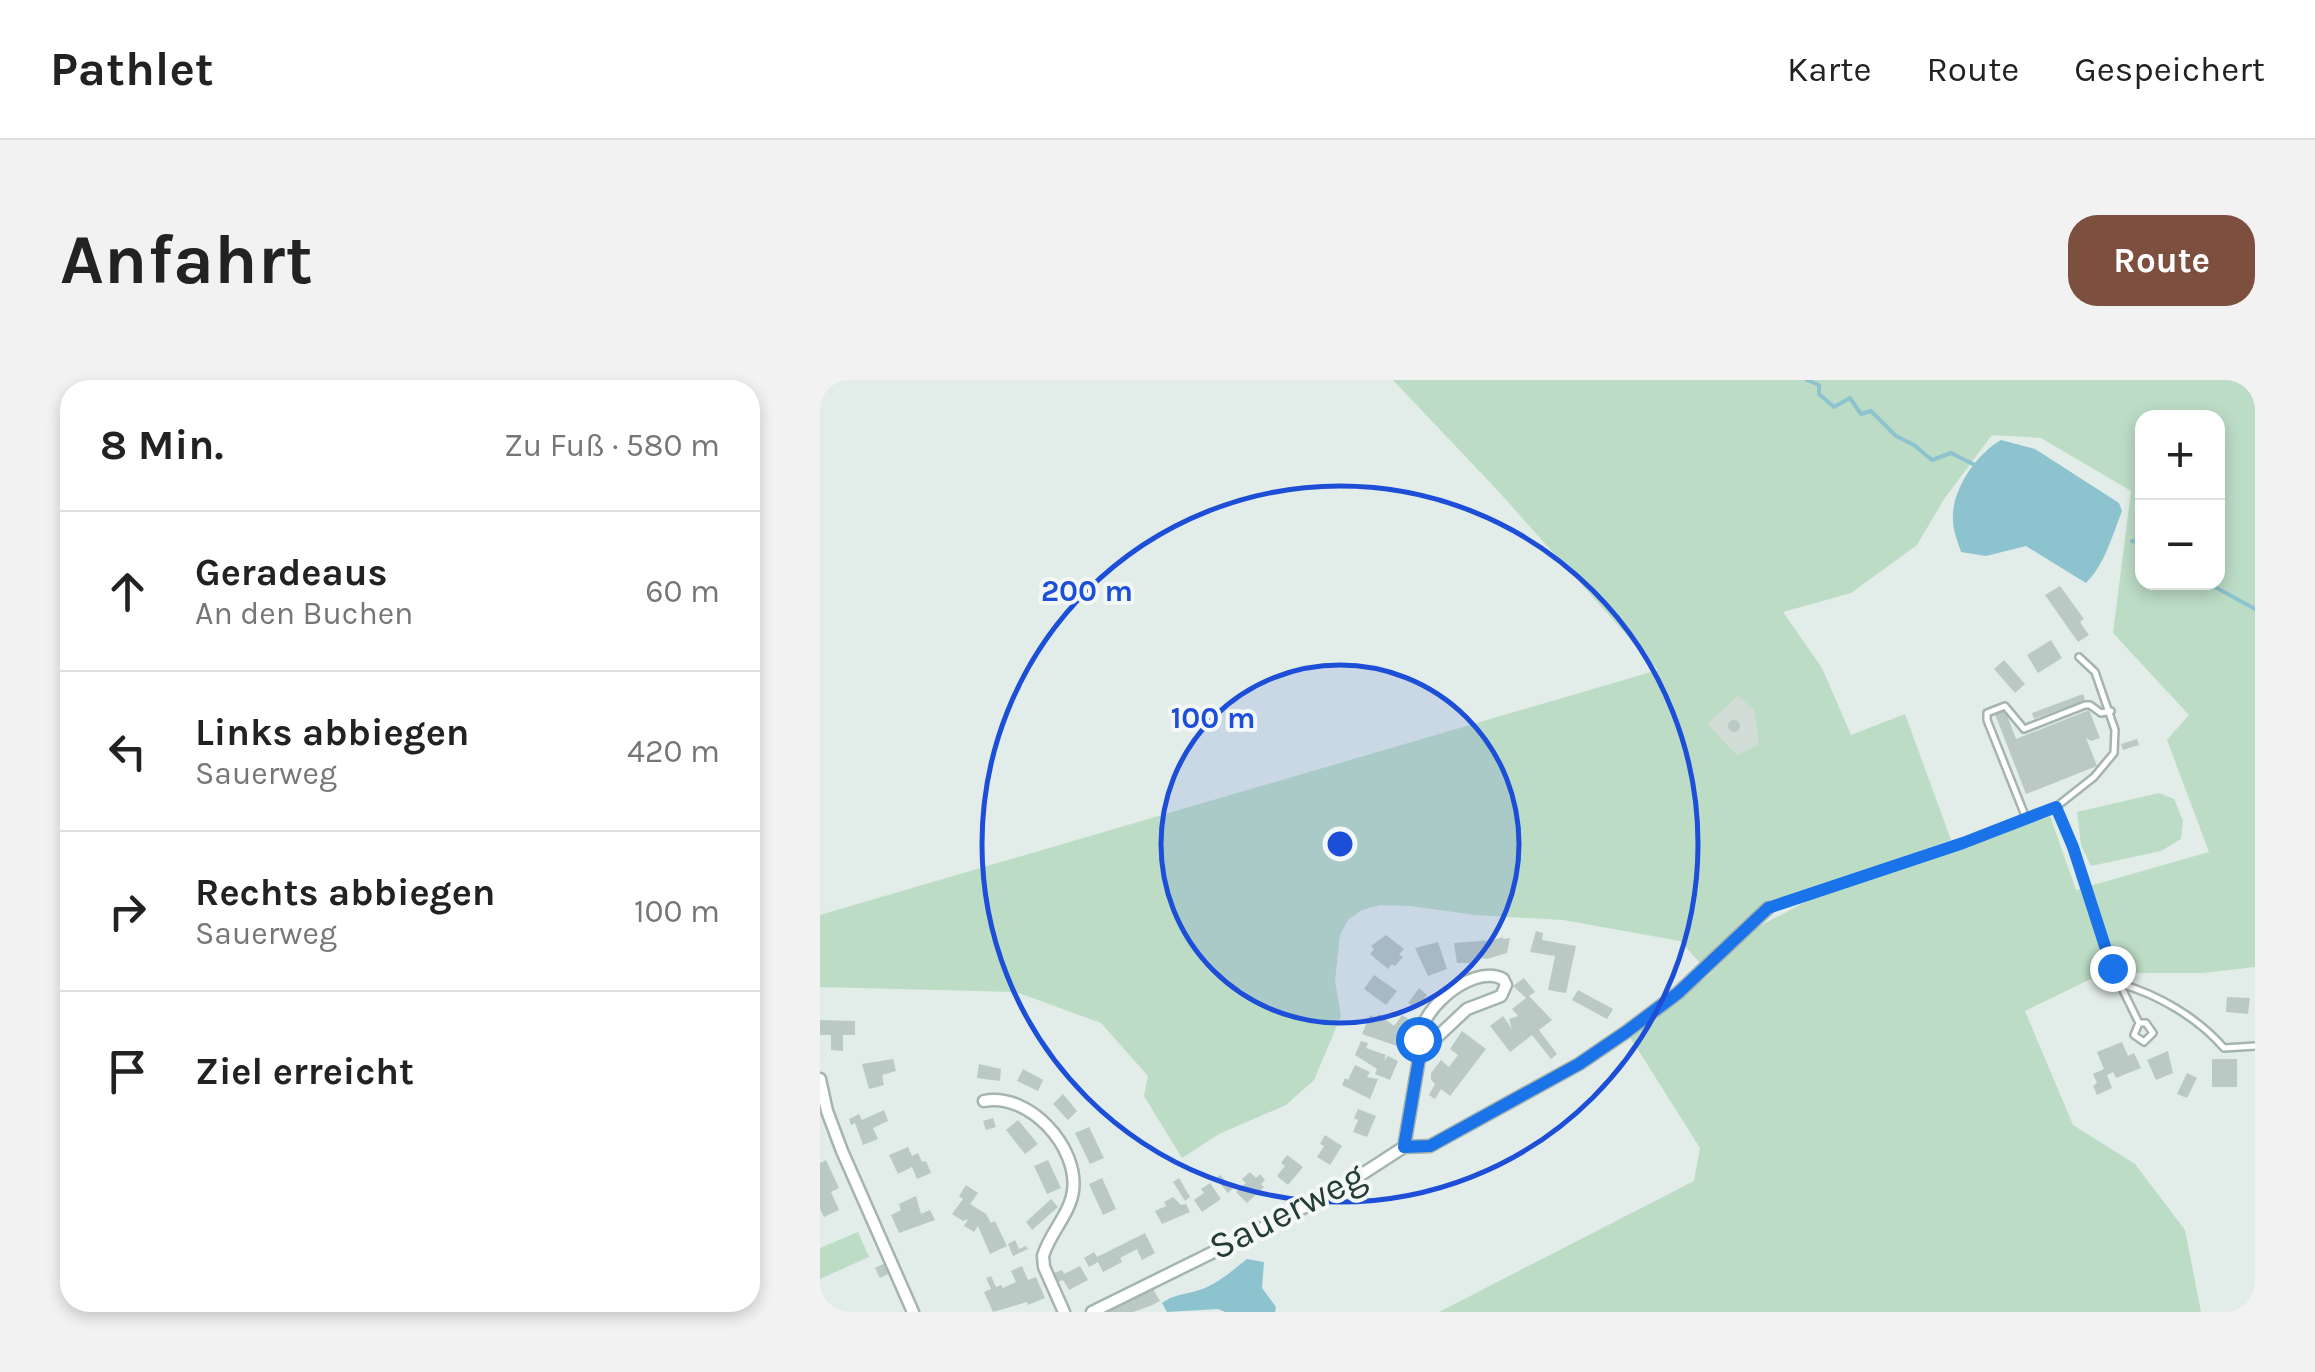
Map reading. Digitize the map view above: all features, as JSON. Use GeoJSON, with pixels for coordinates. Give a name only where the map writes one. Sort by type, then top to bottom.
{"type":"FeatureCollection","features":[{"type":"Feature","properties":{"kind":"street","name":"Sauerweg"},"geometry":{"type":"LineString","coordinates":[[1092,1312],[1333,1194],[1404,1147],[1430,1146],[1579,1064],[1678,993],[1768,908]]}},
{"type":"Feature","properties":{"kind":"street"},"geometry":{"type":"LineString","coordinates":[[1404,1147],[1420,1053],[1467,1010],[1501,996],[1506,985],[1503,978],[1493,974],[1474,979],[1438,1002],[1421,1030],[1417,1049],[1420,1053]]}},
{"type":"Feature","properties":{"kind":"street"},"geometry":{"type":"LineString","coordinates":[[820,1079],[842,1151],[913,1312]]}},
{"type":"Feature","properties":{"kind":"street"},"geometry":{"type":"LineString","coordinates":[[984,1101],[995,1098],[1029,1109],[1048,1126],[1065,1154],[1073,1190],[1043,1256],[1044,1268],[1064,1312]]}},
{"type":"Feature","properties":{"kind":"lane","name":"Sauerweg"},"geometry":{"type":"LineString","coordinates":[[1768,908],[1963,843],[2056,807],[2094,777],[2114,753],[2116,744],[2111,711],[2095,672],[2080,657]]}},
{"type":"Feature","properties":{"kind":"lane"},"geometry":{"type":"LineString","coordinates":[[2026,818],[1988,714],[2005,706],[2024,729],[2084,705],[2101,713],[2111,711]]}},
{"type":"Feature","properties":{"kind":"lane"},"geometry":{"type":"LineString","coordinates":[[2056,807],[2073,847],[2104,948],[2140,1023]]}},
{"type":"Feature","properties":{"kind":"lane"},"geometry":{"type":"LineString","coordinates":[[2121,984],[2158,998],[2202,1027],[2224,1048],[2255,1046]]}},
{"type":"Feature","properties":{"kind":"shaded area"},"geometry":{"type":"Polygon","coordinates":[[[1738,696],[1754,710],[1759,744],[1737,755],[1708,724],[1738,696]]]}},
{"type":"Feature","properties":{"kind":"green space"},"geometry":{"type":"Polygon","coordinates":[[[1393,380],[2255,380],[2255,967],[2203,973],[2103,973],[2025,1011],[2073,1125],[2135,1164],[2185,1230],[2201,1312],[1439,1312],[1694,1181],[1700,1148],[1630,1037],[1708,976],[1756,928],[1828,890],[1898,870],[2050,816],[2076,890],[2209,852],[2167,740],[2189,715],[2113,633],[2131,491],[2041,438],[1992,435],[1944,499],[1917,545],[1851,593],[1783,612],[1822,668],[1851,735],[1905,714],[1951,840],[1759,907],[1702,965],[1680,941],[1563,920],[1475,915],[1410,906],[1380,905],[1362,910],[1348,920],[1340,935],[1335,981],[1341,1016],[1314,1080],[1286,1105],[1219,1134],[1182,1158],[1144,1096],[1148,1076],[1101,1023],[1016,992],[820,987],[820,915],[1658,670],[1393,380]],[[1738,696],[1708,724],[1737,755],[1759,744],[1754,710],[1738,696]]]}},
{"type":"Feature","properties":{"kind":"green space"},"geometry":{"type":"Polygon","coordinates":[[[2159,793],[2174,799],[2183,821],[2181,839],[2161,851],[2091,866],[2081,845],[2077,812],[2159,793]]]}},
{"type":"Feature","properties":{"kind":"green space"},"geometry":{"type":"Polygon","coordinates":[[[858,1232],[869,1257],[820,1279],[820,1248],[858,1232]]]}},
{"type":"Feature","properties":{"kind":"water"},"geometry":{"type":"Polygon","coordinates":[[[2001,440],[2035,449],[2119,503],[2122,511],[2107,549],[2086,583],[2026,546],[1986,556],[1961,552],[1953,524],[1956,497],[1974,464],[2001,440]]]}},
{"type":"Feature","properties":{"kind":"water"},"geometry":{"type":"Polygon","coordinates":[[[1247,1259],[1264,1262],[1262,1288],[1276,1307],[1275,1312],[1167,1312],[1162,1303],[1201,1290],[1247,1259]]]}},
{"type":"Feature","properties":{"kind":"building"},"geometry":{"type":"Polygon","coordinates":[[[2060,586],[2084,619],[2080,622],[2089,635],[2078,642],[2045,595],[2060,586]]]}},
{"type":"Feature","properties":{"kind":"building"},"geometry":{"type":"Polygon","coordinates":[[[2051,640],[2062,658],[2038,673],[2027,655],[2051,640]]]}},
{"type":"Feature","properties":{"kind":"building"},"geometry":{"type":"Polygon","coordinates":[[[2004,660],[2025,684],[2015,693],[1994,669],[2004,660]]]}},
{"type":"Feature","properties":{"kind":"building"},"geometry":{"type":"Polygon","coordinates":[[[2083,694],[2085,700],[2034,719],[2032,713],[2083,694]]]}},
{"type":"Feature","properties":{"kind":"building"},"geometry":{"type":"Polygon","coordinates":[[[2005,710],[2016,739],[2089,710],[2100,738],[2086,738],[2097,766],[2026,794],[1995,714],[2005,710]]]}},
{"type":"Feature","properties":{"kind":"building"},"geometry":{"type":"Polygon","coordinates":[[[1734,720],[1740,726],[1734,732],[1728,726],[1734,720]]]}},
{"type":"Feature","properties":{"kind":"building"},"geometry":{"type":"Polygon","coordinates":[[[2137,739],[2139,745],[2123,750],[2121,744],[2137,739]]]}},
{"type":"Feature","properties":{"kind":"building"},"geometry":{"type":"Polygon","coordinates":[[[1536,931],[1543,933],[1542,940],[1576,946],[1566,993],[1548,990],[1555,956],[1530,952],[1536,931]]]}},
{"type":"Feature","properties":{"kind":"building"},"geometry":{"type":"Polygon","coordinates":[[[1386,935],[1404,949],[1399,954],[1403,957],[1388,969],[1370,954],[1374,949],[1371,946],[1386,935]]]}},
{"type":"Feature","properties":{"kind":"building"},"geometry":{"type":"Polygon","coordinates":[[[1510,938],[1507,953],[1457,963],[1454,943],[1510,938]]]}},
{"type":"Feature","properties":{"kind":"building"},"geometry":{"type":"Polygon","coordinates":[[[1438,942],[1447,969],[1428,976],[1415,948],[1438,942]]]}},
{"type":"Feature","properties":{"kind":"building"},"geometry":{"type":"Polygon","coordinates":[[[1374,975],[1397,991],[1386,1005],[1364,989],[1374,975]]]}},
{"type":"Feature","properties":{"kind":"building"},"geometry":{"type":"Polygon","coordinates":[[[1524,978],[1535,992],[1529,996],[1552,1020],[1539,1030],[1557,1054],[1551,1059],[1532,1035],[1510,1052],[1490,1026],[1503,1016],[1512,1029],[1509,1019],[1518,1016],[1512,1009],[1526,998],[1513,986],[1524,978]]]}},
{"type":"Feature","properties":{"kind":"building"},"geometry":{"type":"Polygon","coordinates":[[[1419,988],[1427,995],[1417,1008],[1408,1003],[1419,988]]]}},
{"type":"Feature","properties":{"kind":"building"},"geometry":{"type":"Polygon","coordinates":[[[1578,990],[1613,1009],[1607,1019],[1572,1000],[1578,990]]]}},
{"type":"Feature","properties":{"kind":"building"},"geometry":{"type":"Polygon","coordinates":[[[2227,997],[2250,998],[2248,1014],[2226,1012],[2227,997]]]}},
{"type":"Feature","properties":{"kind":"building"},"geometry":{"type":"Polygon","coordinates":[[[1379,1014],[1394,1026],[1402,1015],[1410,1020],[1397,1046],[1362,1034],[1370,1015],[1376,1018],[1379,1014]]]}},
{"type":"Feature","properties":{"kind":"building"},"geometry":{"type":"Polygon","coordinates":[[[820,1020],[855,1021],[855,1035],[843,1035],[843,1051],[831,1050],[831,1035],[820,1035],[820,1020]]]}},
{"type":"Feature","properties":{"kind":"building"},"geometry":{"type":"Polygon","coordinates":[[[1462,1031],[1486,1049],[1450,1096],[1441,1089],[1435,1099],[1429,1095],[1435,1084],[1431,1073],[1441,1060],[1449,1067],[1458,1055],[1450,1049],[1462,1031]]]}},
{"type":"Feature","properties":{"kind":"building"},"geometry":{"type":"Polygon","coordinates":[[[1361,1041],[1368,1043],[1366,1048],[1386,1055],[1384,1061],[1388,1056],[1398,1061],[1390,1080],[1375,1074],[1377,1069],[1355,1055],[1361,1041]]]}},
{"type":"Feature","properties":{"kind":"building"},"geometry":{"type":"Polygon","coordinates":[[[2122,1042],[2128,1056],[2134,1053],[2141,1068],[2116,1078],[2113,1072],[2107,1075],[2112,1088],[2097,1095],[2093,1074],[2104,1069],[2097,1052],[2122,1042]]]}},
{"type":"Feature","properties":{"kind":"building"},"geometry":{"type":"Polygon","coordinates":[[[2168,1051],[2173,1073],[2156,1080],[2147,1060],[2168,1051]]]}},
{"type":"Feature","properties":{"kind":"building"},"geometry":{"type":"Polygon","coordinates":[[[893,1059],[896,1071],[882,1075],[884,1085],[869,1089],[862,1064],[893,1059]]]}},
{"type":"Feature","properties":{"kind":"building"},"geometry":{"type":"Polygon","coordinates":[[[2212,1059],[2237,1059],[2237,1087],[2212,1087],[2212,1059]]]}},
{"type":"Feature","properties":{"kind":"building"},"geometry":{"type":"Polygon","coordinates":[[[979,1064],[1001,1069],[1000,1081],[977,1078],[979,1064]]]}},
{"type":"Feature","properties":{"kind":"building"},"geometry":{"type":"Polygon","coordinates":[[[1355,1065],[1370,1072],[1367,1077],[1378,1079],[1370,1099],[1342,1085],[1355,1065]]]}},
{"type":"Feature","properties":{"kind":"building"},"geometry":{"type":"Polygon","coordinates":[[[1023,1069],[1043,1080],[1038,1091],[1017,1081],[1023,1069]]]}},
{"type":"Feature","properties":{"kind":"building"},"geometry":{"type":"Polygon","coordinates":[[[2187,1073],[2197,1078],[2187,1098],[2177,1094],[2187,1073]]]}},
{"type":"Feature","properties":{"kind":"building"},"geometry":{"type":"Polygon","coordinates":[[[1063,1094],[1077,1111],[1068,1120],[1053,1104],[1063,1094]]]}},
{"type":"Feature","properties":{"kind":"building"},"geometry":{"type":"Polygon","coordinates":[[[1358,1109],[1376,1116],[1367,1137],[1353,1132],[1358,1109]]]}},
{"type":"Feature","properties":{"kind":"building"},"geometry":{"type":"Polygon","coordinates":[[[884,1110],[888,1121],[873,1128],[878,1139],[863,1145],[855,1123],[851,1125],[849,1119],[859,1114],[862,1120],[884,1110]]]}},
{"type":"Feature","properties":{"kind":"building"},"geometry":{"type":"Polygon","coordinates":[[[993,1118],[996,1127],[986,1130],[983,1121],[993,1118]]]}},
{"type":"Feature","properties":{"kind":"building"},"geometry":{"type":"Polygon","coordinates":[[[1018,1120],[1038,1144],[1025,1154],[1006,1130],[1018,1120]]]}},
{"type":"Feature","properties":{"kind":"building"},"geometry":{"type":"Polygon","coordinates":[[[1089,1127],[1104,1158],[1090,1164],[1075,1133],[1089,1127]]]}},
{"type":"Feature","properties":{"kind":"building"},"geometry":{"type":"Polygon","coordinates":[[[1325,1135],[1342,1146],[1330,1165],[1317,1157],[1325,1135]]]}},
{"type":"Feature","properties":{"kind":"building"},"geometry":{"type":"Polygon","coordinates":[[[908,1147],[912,1156],[918,1153],[922,1162],[926,1161],[931,1173],[917,1179],[912,1167],[898,1174],[889,1155],[908,1147]]]}},
{"type":"Feature","properties":{"kind":"building"},"geometry":{"type":"Polygon","coordinates":[[[1287,1155],[1303,1167],[1288,1185],[1277,1176],[1287,1155]]]}},
{"type":"Feature","properties":{"kind":"building"},"geometry":{"type":"Polygon","coordinates":[[[826,1160],[839,1188],[831,1192],[839,1210],[824,1217],[820,1209],[820,1163],[826,1160]]]}},
{"type":"Feature","properties":{"kind":"building"},"geometry":{"type":"Polygon","coordinates":[[[1048,1160],[1061,1188],[1047,1194],[1034,1166],[1048,1160]]]}},
{"type":"Feature","properties":{"kind":"building"},"geometry":{"type":"Polygon","coordinates":[[[1250,1172],[1265,1180],[1261,1184],[1264,1187],[1247,1203],[1236,1192],[1246,1183],[1242,1179],[1250,1172]]]}},
{"type":"Feature","properties":{"kind":"building"},"geometry":{"type":"Polygon","coordinates":[[[1220,1175],[1233,1188],[1228,1193],[1216,1179],[1220,1175]]]}},
{"type":"Feature","properties":{"kind":"building"},"geometry":{"type":"Polygon","coordinates":[[[1102,1178],[1116,1209],[1103,1215],[1089,1184],[1102,1178]]]}},
{"type":"Feature","properties":{"kind":"building"},"geometry":{"type":"Polygon","coordinates":[[[1179,1178],[1190,1197],[1185,1201],[1173,1182],[1179,1178]]]}},
{"type":"Feature","properties":{"kind":"building"},"geometry":{"type":"Polygon","coordinates":[[[1210,1183],[1221,1199],[1202,1212],[1194,1200],[1210,1183]]]}},
{"type":"Feature","properties":{"kind":"building"},"geometry":{"type":"Polygon","coordinates":[[[966,1185],[978,1193],[970,1204],[986,1214],[991,1223],[995,1221],[1007,1246],[990,1254],[978,1226],[974,1232],[964,1226],[968,1219],[963,1221],[952,1214],[963,1199],[959,1196],[966,1185]]]}},
{"type":"Feature","properties":{"kind":"building"},"geometry":{"type":"Polygon","coordinates":[[[916,1196],[921,1214],[930,1210],[935,1220],[899,1233],[891,1215],[901,1210],[899,1204],[916,1196]]]}},
{"type":"Feature","properties":{"kind":"building"},"geometry":{"type":"Polygon","coordinates":[[[1173,1197],[1181,1205],[1186,1204],[1190,1212],[1162,1224],[1155,1211],[1173,1197]]]}},
{"type":"Feature","properties":{"kind":"building"},"geometry":{"type":"Polygon","coordinates":[[[1051,1199],[1058,1207],[1032,1230],[1026,1222],[1051,1199]]]}},
{"type":"Feature","properties":{"kind":"building"},"geometry":{"type":"Polygon","coordinates":[[[1145,1233],[1155,1253],[1142,1260],[1137,1249],[1103,1272],[1098,1262],[1089,1267],[1084,1258],[1094,1252],[1097,1257],[1145,1233]]]}},
{"type":"Feature","properties":{"kind":"building"},"geometry":{"type":"Polygon","coordinates":[[[1015,1240],[1019,1249],[1028,1249],[1013,1256],[1008,1244],[1015,1240]]]}},
{"type":"Feature","properties":{"kind":"building"},"geometry":{"type":"Polygon","coordinates":[[[885,1263],[890,1273],[880,1278],[875,1268],[885,1263]]]}},
{"type":"Feature","properties":{"kind":"building"},"geometry":{"type":"Polygon","coordinates":[[[1022,1266],[1028,1280],[1036,1277],[1045,1298],[993,1312],[984,1292],[991,1289],[986,1278],[991,1276],[996,1287],[1003,1288],[1016,1282],[1011,1271],[1022,1266]]]}},
{"type":"Feature","properties":{"kind":"building"},"geometry":{"type":"Polygon","coordinates":[[[1080,1266],[1088,1280],[1069,1290],[1063,1280],[1058,1282],[1054,1273],[1062,1270],[1064,1274],[1080,1266]]]}},
{"type":"Feature","properties":{"kind":"building"},"geometry":{"type":"Polygon","coordinates":[[[1153,1289],[1160,1301],[1133,1312],[1108,1312],[1153,1289]]]}},
{"type":"Feature","properties":{"kind":"waterway"},"geometry":{"type":"LineString","coordinates":[[1807,380],[1819,385],[1819,394],[1834,407],[1850,398],[1861,414],[1871,411],[1896,436],[1932,460],[1951,453],[1979,467]]}},
{"type":"Feature","properties":{"kind":"waterway"},"geometry":{"type":"LineString","coordinates":[[2221,590],[2255,609]]}},
{"type":"Feature","properties":{"kind":"route"},"geometry":{"type":"LineString","coordinates":[[1418,1039],[1420,1053],[1404,1147],[1430,1146],[1579,1064],[1678,993],[1768,908],[1963,843],[2056,807],[2112,968]]}}]}
